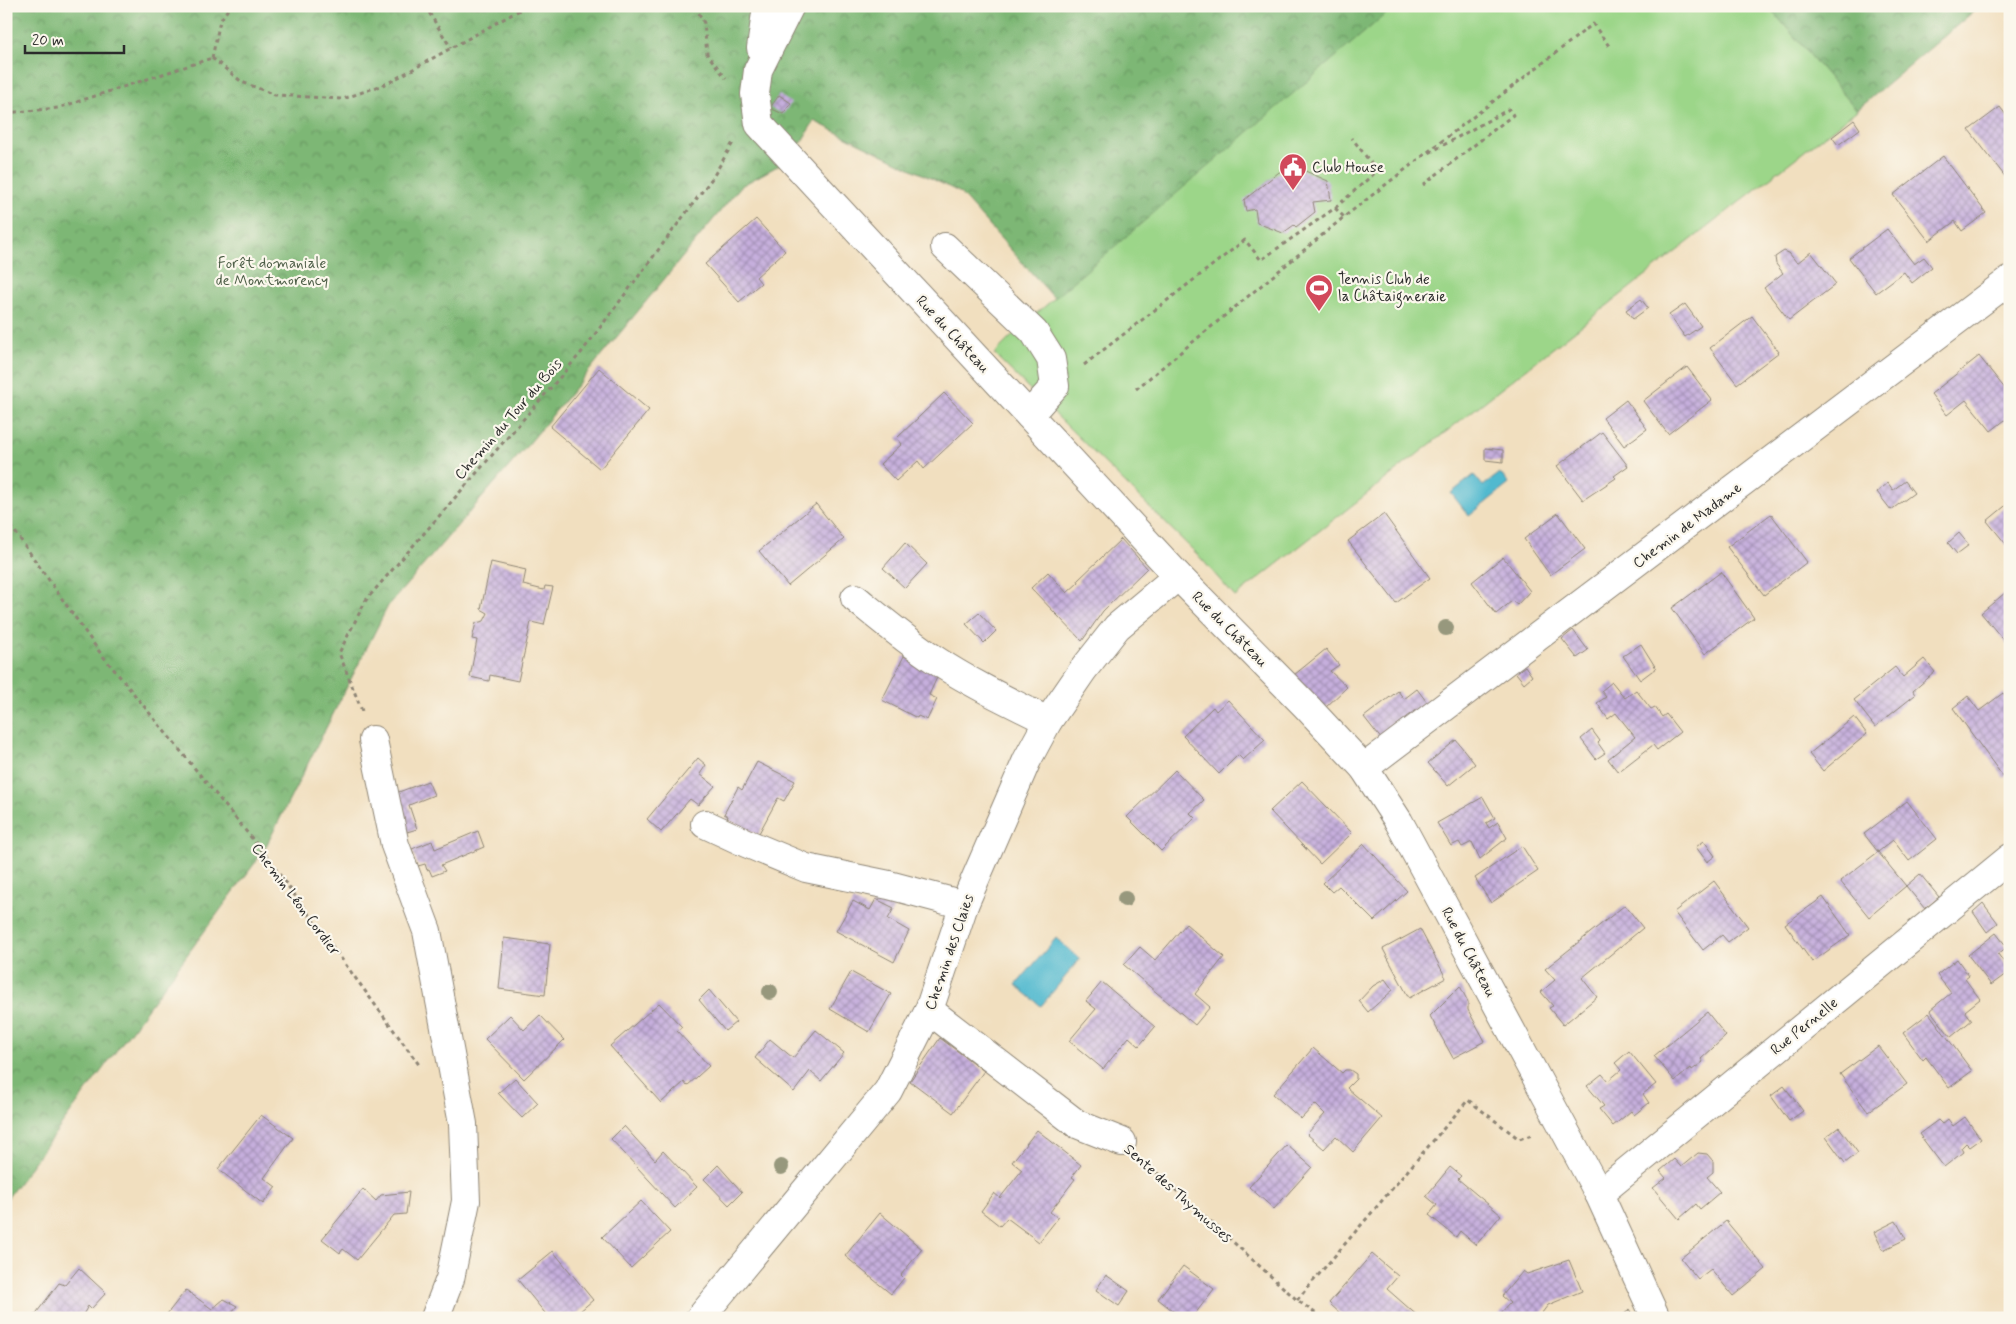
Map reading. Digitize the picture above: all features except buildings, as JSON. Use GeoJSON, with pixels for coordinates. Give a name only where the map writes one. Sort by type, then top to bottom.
{"type":"FeatureCollection","features":[{"type":"Feature","properties":{"kind":"street"},"geometry":{"type":"LineString","coordinates":[[758,70],[767,6]]}},
{"type":"Feature","properties":{"kind":"street","name":"Rue du Château"},"geometry":{"type":"LineString","coordinates":[[790,6],[758,70],[755,94],[759,124],[1178,576],[1364,768],[1404,830],[1599,1194],[1656,1318]]}},
{"type":"Feature","properties":{"kind":"street"},"geometry":{"type":"LineString","coordinates":[[945,247],[1034,332],[1052,359],[1056,386],[1028,415]]}},
{"type":"Feature","properties":{"kind":"street","name":"Chemin de Madame"},"geometry":{"type":"LineString","coordinates":[[1364,768],[2010,280]]}},
{"type":"Feature","properties":{"kind":"street","name":"Chemin des Claies"},"geometry":{"type":"LineString","coordinates":[[700,1318],[888,1091],[929,1010],[964,905],[1027,760],[1048,721],[1083,670],[1117,627],[1178,576]]}},
{"type":"Feature","properties":{"kind":"street"},"geometry":{"type":"LineString","coordinates":[[855,598],[937,662],[990,692],[1048,721]]}},
{"type":"Feature","properties":{"kind":"street"},"geometry":{"type":"LineString","coordinates":[[373,740],[395,845],[426,931],[463,1124],[466,1201],[450,1279],[435,1318]]}},
{"type":"Feature","properties":{"kind":"street"},"geometry":{"type":"LineString","coordinates":[[705,824],[806,868],[889,885],[964,905]]}},
{"type":"Feature","properties":{"kind":"street","name":"Rue Pernelle"},"geometry":{"type":"LineString","coordinates":[[1599,1194],[2010,858]]}},
{"type":"Feature","properties":{"kind":"street","name":"Sente des Thymusses"},"geometry":{"type":"LineString","coordinates":[[929,1010],[1078,1124],[1122,1142]]}},
{"type":"Feature","properties":{"kind":"path"},"geometry":{"type":"LineString","coordinates":[[212,58],[220,21],[230,6]]}},
{"type":"Feature","properties":{"kind":"path"},"geometry":{"type":"LineString","coordinates":[[425,6],[450,48]]}},
{"type":"Feature","properties":{"kind":"path"},"geometry":{"type":"LineString","coordinates":[[212,58],[242,82],[275,95],[342,99],[388,83],[527,6]]}},
{"type":"Feature","properties":{"kind":"path"},"geometry":{"type":"LineString","coordinates":[[695,6],[704,23],[707,54],[728,81]]}},
{"type":"Feature","properties":{"kind":"path"},"geometry":{"type":"LineString","coordinates":[[1136,389],[1344,217],[1593,24],[1609,46]]}},
{"type":"Feature","properties":{"kind":"path"},"geometry":{"type":"LineString","coordinates":[[6,113],[58,108],[212,58]]}},
{"type":"Feature","properties":{"kind":"path"},"geometry":{"type":"LineString","coordinates":[[1420,158],[1510,109],[1513,115],[1423,185]]}},
{"type":"Feature","properties":{"kind":"path","name":"Chemin du Tour du Bois"},"geometry":{"type":"LineString","coordinates":[[373,740],[339,653],[366,600],[581,353],[713,177],[738,135]]}},
{"type":"Feature","properties":{"kind":"path"},"geometry":{"type":"LineString","coordinates":[[1056,386],[1245,240],[1261,260],[1335,208],[1377,171],[1352,138]]}},
{"type":"Feature","properties":{"kind":"path"},"geometry":{"type":"LineString","coordinates":[[1335,208],[1344,217]]}},
{"type":"Feature","properties":{"kind":"path","name":"Chemin Léon Cordier"},"geometry":{"type":"LineString","coordinates":[[6,519],[98,650],[263,852],[422,1068]]}},
{"type":"Feature","properties":{"kind":"path"},"geometry":{"type":"LineString","coordinates":[[1297,1300],[1468,1100],[1519,1139],[1562,1126]]}},
{"type":"Feature","properties":{"kind":"path","name":"Sente des Thymusses"},"geometry":{"type":"LineString","coordinates":[[1122,1142],[1297,1300],[1322,1318]]}},
{"type":"Feature","properties":{"kind":"green space","name":"Forêt domaniale de Montmorency"},"geometry":{"type":"Polygon","coordinates":[[[6,6],[1395,6],[1055,299],[959,192],[814,121],[792,158],[741,186],[532,440],[388,606],[263,852],[6,1200],[6,6]]]}},
{"type":"Feature","properties":{"kind":"green space","name":"Tennis Club de la Châtaigneraie"},"geometry":{"type":"Polygon","coordinates":[[[1395,6],[1768,6],[1857,110],[1235,597],[1198,555],[994,354],[1023,325],[1395,6]]]}},
{"type":"Feature","properties":{"kind":"green space"},"geometry":{"type":"Polygon","coordinates":[[[1768,6],[1980,6],[1857,110],[1768,6]]]}},
{"type":"Feature","properties":{"kind":"water"},"geometry":{"type":"Polygon","coordinates":[[[1500,473],[1509,484],[1469,516],[1451,493],[1474,475],[1483,486],[1500,473]]]}},
{"type":"Feature","properties":{"kind":"water"},"geometry":{"type":"Polygon","coordinates":[[[1056,938],[1080,959],[1041,1006],[1016,985],[1056,938]]]}},
{"type":"Feature","properties":{"kind":"place","name":"Club House"},"geometry":{"type":"Point","coordinates":[1293,191]}},
{"type":"Feature","properties":{"kind":"place","name":"Tennis Club de la Châtaigneraie"},"geometry":{"type":"Point","coordinates":[1319,312]}}]}
